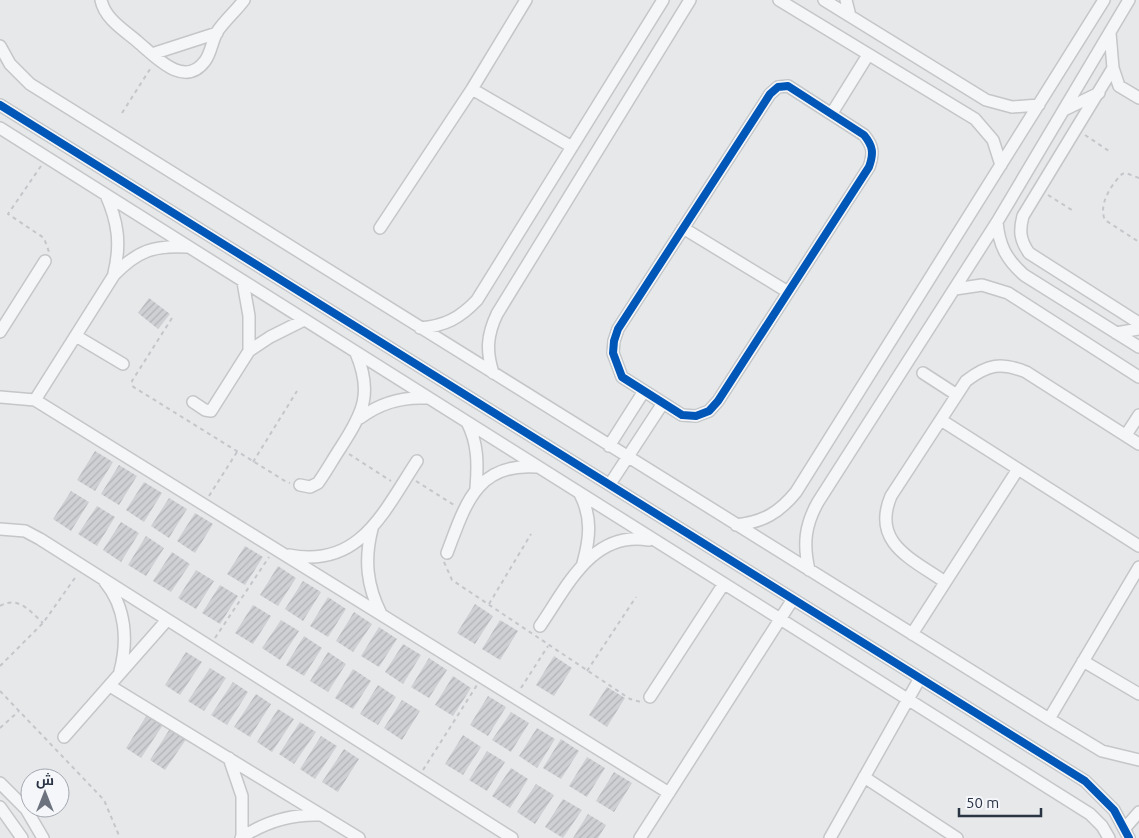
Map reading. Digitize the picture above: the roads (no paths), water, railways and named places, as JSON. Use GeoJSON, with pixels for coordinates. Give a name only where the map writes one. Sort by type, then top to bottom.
{"type":"FeatureCollection","features":[{"type":"Feature","properties":{"kind":"street"},"geometry":{"type":"LineString","coordinates":[[101,0],[103,8],[111,19],[170,69],[183,72],[196,69],[206,60],[217,33],[244,0]]}},
{"type":"Feature","properties":{"kind":"street"},"geometry":{"type":"LineString","coordinates":[[380,228],[472,89],[526,0]]}},
{"type":"Feature","properties":{"kind":"street"},"geometry":{"type":"LineString","coordinates":[[420,328],[436,327],[452,322],[466,312],[477,300],[663,0]]}},
{"type":"Feature","properties":{"kind":"street"},"geometry":{"type":"LineString","coordinates":[[493,374],[488,359],[488,343],[491,328],[497,314],[690,0]]}},
{"type":"Feature","properties":{"kind":"street"},"geometry":{"type":"LineString","coordinates":[[779,0],[975,119],[993,140],[1001,165]]}},
{"type":"Feature","properties":{"kind":"street"},"geometry":{"type":"LineString","coordinates":[[824,0],[986,100],[1012,107],[1039,105]]}},
{"type":"Feature","properties":{"kind":"street"},"geometry":{"type":"LineString","coordinates":[[846,0],[850,16]]}},
{"type":"Feature","properties":{"kind":"street"},"geometry":{"type":"LineString","coordinates":[[736,525],[754,523],[770,517],[785,506],[796,492],[1104,0]]}},
{"type":"Feature","properties":{"kind":"street"},"geometry":{"type":"LineString","coordinates":[[809,570],[805,552],[805,535],[809,518],[997,222],[1129,0]]}},
{"type":"Feature","properties":{"kind":"street"},"geometry":{"type":"LineString","coordinates":[[1110,31],[1113,68],[1119,86],[1139,98]]}},
{"type":"Feature","properties":{"kind":"street"},"geometry":{"type":"LineString","coordinates":[[154,56],[217,33]]}},
{"type":"Feature","properties":{"kind":"street"},"geometry":{"type":"LineString","coordinates":[[0,46],[5,63],[30,84],[1049,719],[1102,751],[1139,760]]}},
{"type":"Feature","properties":{"kind":"street"},"geometry":{"type":"LineString","coordinates":[[832,113],[868,55]]}},
{"type":"Feature","properties":{"kind":"street"},"geometry":{"type":"LineString","coordinates":[[1113,68],[1024,216],[1020,229],[1022,242],[1029,253],[1139,322]]}},
{"type":"Feature","properties":{"kind":"street"},"geometry":{"type":"LineString","coordinates":[[788,86],[832,113],[864,135],[871,144],[873,156],[869,166],[718,400],[709,411],[696,416],[682,415],[622,377],[613,354],[614,341],[618,329],[770,94],[778,88],[788,86]]}},
{"type":"Feature","properties":{"kind":"street"},"geometry":{"type":"LineString","coordinates":[[1065,109],[1119,86]]}},
{"type":"Feature","properties":{"kind":"street"},"geometry":{"type":"LineString","coordinates":[[472,89],[572,148]]}},
{"type":"Feature","properties":{"kind":"street"},"geometry":{"type":"LineString","coordinates":[[0,105],[1085,781],[1105,800],[1127,833],[1139,812]]}},
{"type":"Feature","properties":{"kind":"street"},"geometry":{"type":"LineString","coordinates":[[0,128],[907,701],[1090,814],[1109,838]]}},
{"type":"Feature","properties":{"kind":"street"},"geometry":{"type":"LineString","coordinates":[[106,195],[114,214],[119,234],[119,255],[114,275]]}},
{"type":"Feature","properties":{"kind":"street"},"geometry":{"type":"LineString","coordinates":[[997,222],[998,237],[1004,252],[1012,264],[1024,275],[1139,347]]}},
{"type":"Feature","properties":{"kind":"street"},"geometry":{"type":"LineString","coordinates":[[683,228],[788,292]]}},
{"type":"Feature","properties":{"kind":"street"},"geometry":{"type":"LineString","coordinates":[[34,400],[114,275],[129,260],[147,250],[168,246],[189,248]]}},
{"type":"Feature","properties":{"kind":"street"},"geometry":{"type":"LineString","coordinates":[[0,332],[45,261]]}},
{"type":"Feature","properties":{"kind":"street"},"geometry":{"type":"LineString","coordinates":[[243,282],[249,316],[249,351]]}},
{"type":"Feature","properties":{"kind":"street"},"geometry":{"type":"LineString","coordinates":[[954,289],[982,285],[1008,293],[1139,377]]}},
{"type":"Feature","properties":{"kind":"street"},"geometry":{"type":"LineString","coordinates":[[193,402],[206,410],[212,410],[249,351],[270,337],[304,320]]}},
{"type":"Feature","properties":{"kind":"street"},"geometry":{"type":"LineString","coordinates":[[1116,333],[1139,329]]}},
{"type":"Feature","properties":{"kind":"street"},"geometry":{"type":"LineString","coordinates":[[76,336],[123,364]]}},
{"type":"Feature","properties":{"kind":"street"},"geometry":{"type":"LineString","coordinates":[[356,353],[363,368],[365,385],[360,418]]}},
{"type":"Feature","properties":{"kind":"street"},"geometry":{"type":"LineString","coordinates":[[945,582],[903,553],[892,542],[885,527],[885,511],[892,496],[966,380],[979,371],[995,366],[1011,366],[1026,372],[1139,444]]}},
{"type":"Feature","properties":{"kind":"street"},"geometry":{"type":"LineString","coordinates":[[923,373],[957,394]]}},
{"type":"Feature","properties":{"kind":"street"},"geometry":{"type":"LineString","coordinates":[[609,446],[644,390]]}},
{"type":"Feature","properties":{"kind":"street"},"geometry":{"type":"LineString","coordinates":[[0,397],[34,400],[669,793]]}},
{"type":"Feature","properties":{"kind":"street"},"geometry":{"type":"LineString","coordinates":[[300,485],[310,487],[318,483],[360,418],[374,408],[391,401],[410,397],[428,398]]}},
{"type":"Feature","properties":{"kind":"street"},"geometry":{"type":"LineString","coordinates":[[610,484],[663,402]]}},
{"type":"Feature","properties":{"kind":"street"},"geometry":{"type":"LineString","coordinates":[[1126,435],[1139,414]]}},
{"type":"Feature","properties":{"kind":"street"},"geometry":{"type":"LineString","coordinates":[[941,420],[1139,546]]}},
{"type":"Feature","properties":{"kind":"street"},"geometry":{"type":"LineString","coordinates":[[466,421],[474,436],[477,452],[476,488]]}},
{"type":"Feature","properties":{"kind":"street"},"geometry":{"type":"LineString","coordinates":[[279,551],[312,557],[340,552],[358,542],[372,529],[417,461]]}},
{"type":"Feature","properties":{"kind":"street"},"geometry":{"type":"LineString","coordinates":[[447,553],[464,510],[476,488],[489,477],[504,470],[520,466],[538,467]]}},
{"type":"Feature","properties":{"kind":"street"},"geometry":{"type":"LineString","coordinates":[[912,634],[1018,469]]}},
{"type":"Feature","properties":{"kind":"street"},"geometry":{"type":"LineString","coordinates":[[580,494],[586,506],[589,525],[588,544],[583,563]]}},
{"type":"Feature","properties":{"kind":"street"},"geometry":{"type":"LineString","coordinates":[[0,529],[24,531],[83,566],[512,838]]}},
{"type":"Feature","properties":{"kind":"street"},"geometry":{"type":"LineString","coordinates":[[372,529],[368,547],[368,573],[374,599],[382,615]]}},
{"type":"Feature","properties":{"kind":"street"},"geometry":{"type":"LineString","coordinates":[[540,626],[583,563],[599,550],[618,541],[639,538],[654,541]]}},
{"type":"Feature","properties":{"kind":"street"},"geometry":{"type":"LineString","coordinates":[[1049,719],[1139,568]]}},
{"type":"Feature","properties":{"kind":"street"},"geometry":{"type":"LineString","coordinates":[[103,579],[120,608],[125,631],[125,654],[119,676]]}},
{"type":"Feature","properties":{"kind":"street"},"geometry":{"type":"LineString","coordinates":[[650,696],[723,585]]}},
{"type":"Feature","properties":{"kind":"street"},"geometry":{"type":"LineString","coordinates":[[640,838],[793,599]]}},
{"type":"Feature","properties":{"kind":"street"},"geometry":{"type":"LineString","coordinates":[[64,737],[167,620]]}},
{"type":"Feature","properties":{"kind":"street"},"geometry":{"type":"LineString","coordinates":[[1083,661],[1139,694]]}},
{"type":"Feature","properties":{"kind":"street"},"geometry":{"type":"LineString","coordinates":[[830,838],[920,678]]}},
{"type":"Feature","properties":{"kind":"street"},"geometry":{"type":"LineString","coordinates":[[110,686],[359,838]]}},
{"type":"Feature","properties":{"kind":"street"},"geometry":{"type":"LineString","coordinates":[[228,758],[242,796],[242,838]]}},
{"type":"Feature","properties":{"kind":"street"},"geometry":{"type":"LineString","coordinates":[[864,777],[951,836]]}},
{"type":"Feature","properties":{"kind":"street"},"geometry":{"type":"LineString","coordinates":[[0,783],[26,809],[43,838]]}},
{"type":"Feature","properties":{"kind":"street"},"geometry":{"type":"LineString","coordinates":[[0,807],[22,838]]}},
{"type":"Feature","properties":{"kind":"street"},"geometry":{"type":"LineString","coordinates":[[242,838],[260,826],[280,818],[322,815]]}}]}
